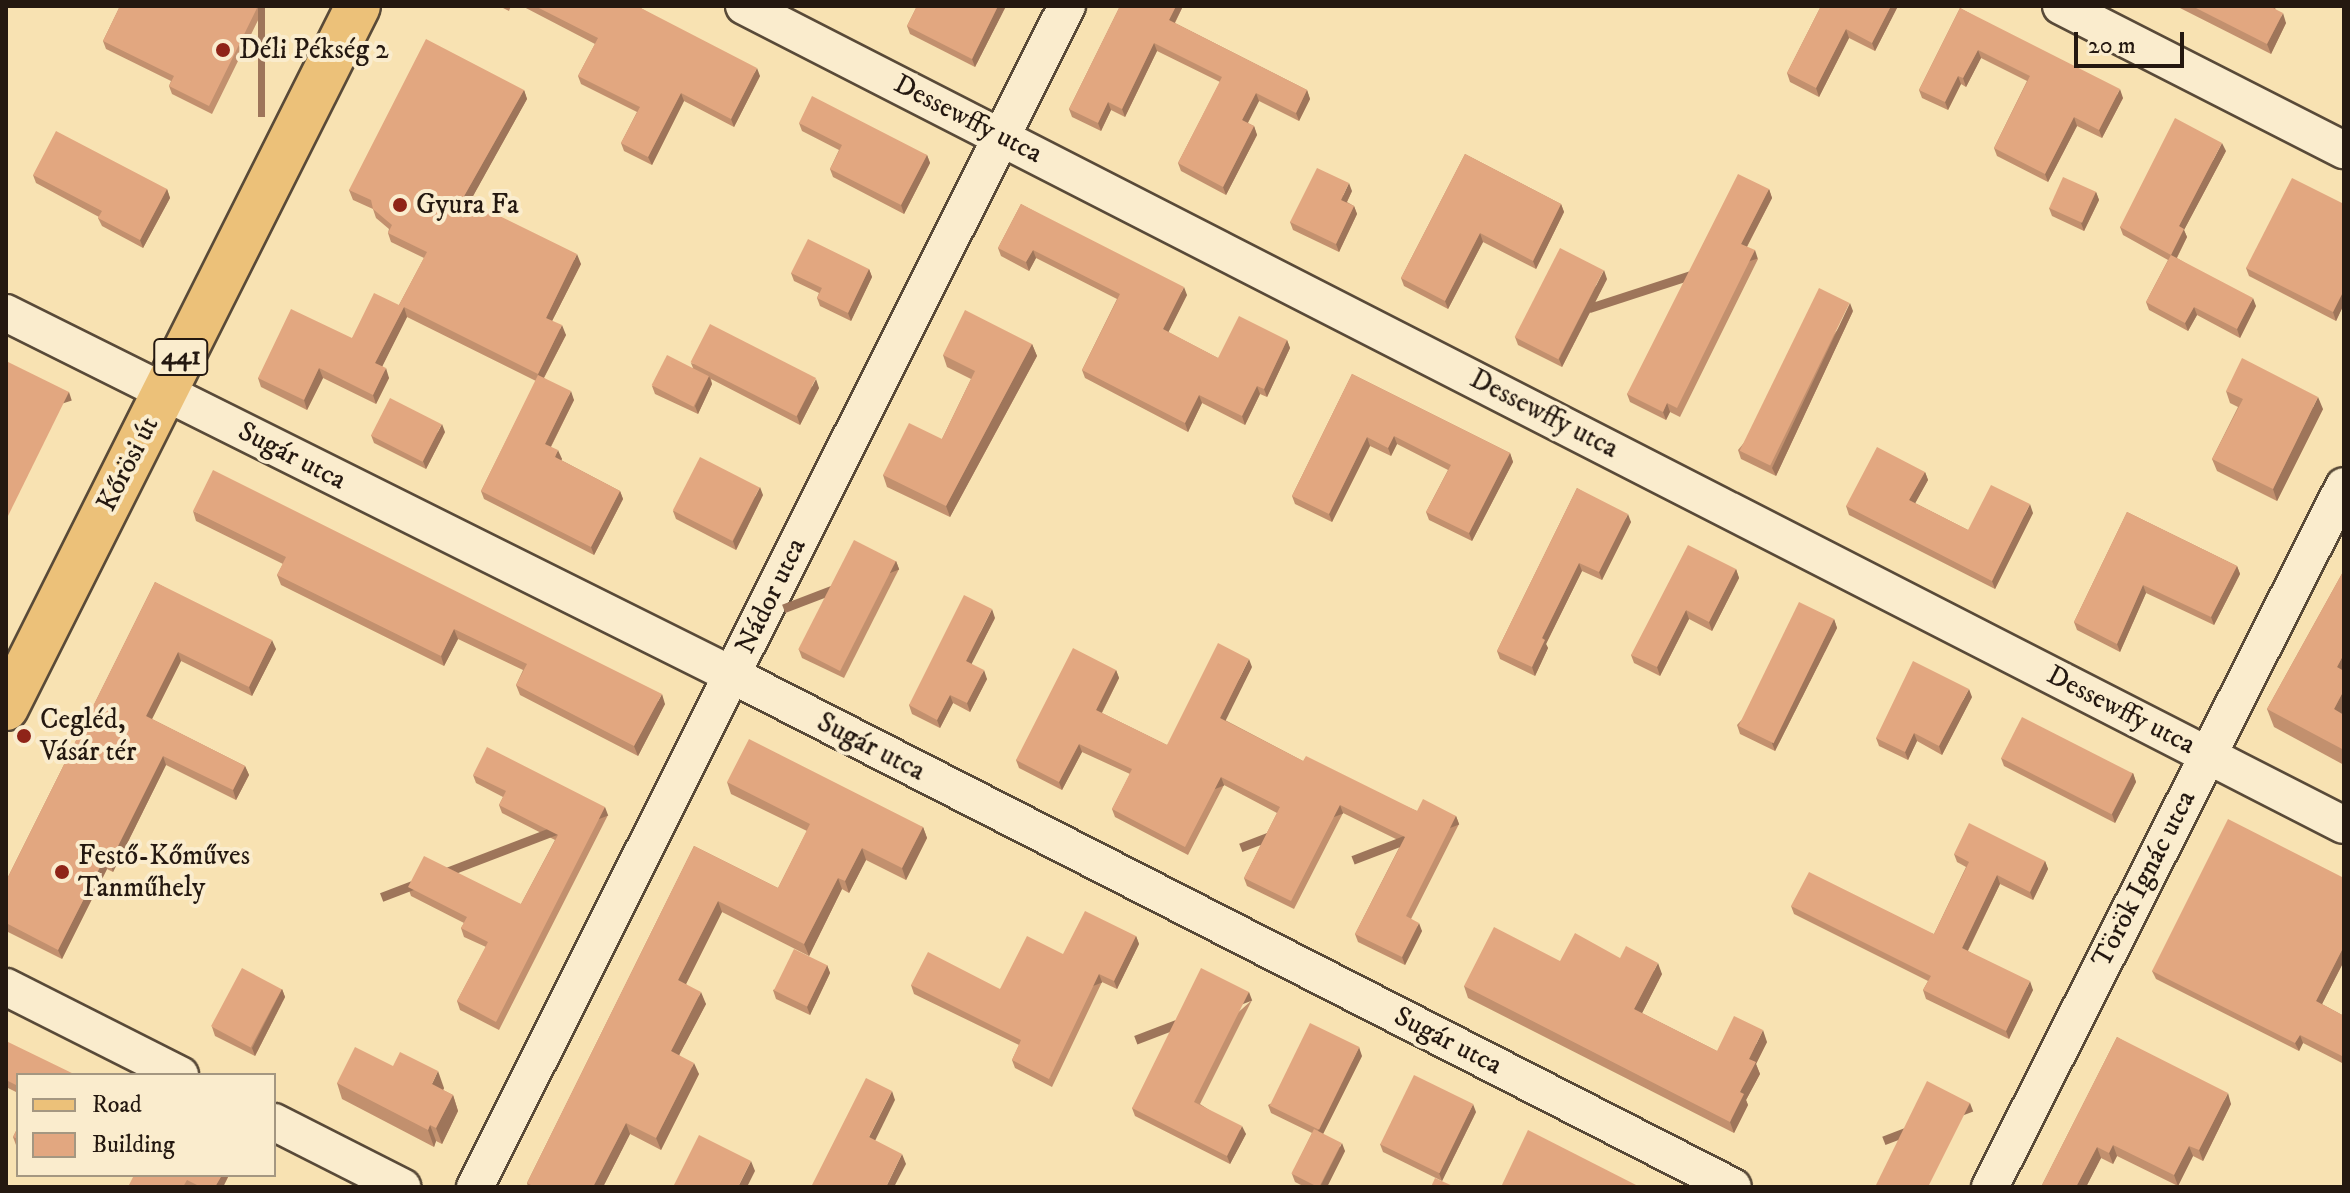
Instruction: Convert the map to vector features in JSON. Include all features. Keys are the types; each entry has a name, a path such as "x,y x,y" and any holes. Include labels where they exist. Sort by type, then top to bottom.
{"main road":[{"name":"Kőrösi út","path":"6,708 358,6"}],"street":[{"name":"Dessewffy utca","path":"744,6 1002,135 2344,825"},
{"name":"Nádor utca","path":"475,1187 1067,6"},
{"path":"2061,6 2344,150"},
{"name":"Sugár utca","path":"6,313 732,675 1733,1187"},
{"name":"Török Ignác utca","path":"1990,1187 2344,486"},
{"path":"6,987 176,1073"},
{"path":"276,1123 402,1187"}],"building":[{"path":"120,6 258,6 209,106 169,86 174,76 103,41"},
{"path":"535,6 637,6 757,68 731,119 681,93 648,157 621,143 640,107 578,76 598,38"},
{"path":"917,6 998,6 972,59 907,26"},
{"path":"1120,6 1176,6 1169,20 1307,90 1296,113 1256,93 1242,120 1254,126 1223,187 1178,163 1222,77 1154,43 1122,109 1108,102 1098,123 1069,109"},
{"path":"1821,6 1891,6 1872,43 1846,29 1816,88 1787,73"},
{"path":"2192,6 2269,6 2283,13 2267,44"},
{"path":"1960,8 2120,89 2099,130 2074,117 2045,174 1994,148 2030,76 1978,50 1963,78 1958,76 1945,102 1919,90"},
{"path":"426,39 524,90 463,198 577,254 546,318 562,325 538,374 404,307 375,363 386,368 373,395 319,368 304,400 258,378 291,309 352,338 374,293 399,305 427,252 388,233 392,225 373,209 371,200 349,190"},
{"path":"812,96 927,155 901,205 830,169 842,145 799,123"},
{"path":"2175,118 2222,143 2179,226 2184,229 2171,255 2120,227"},
{"path":"56,131 167,189 140,240 98,218 102,211 33,175"},
{"path":"1465,154 1561,204 1533,261 1480,233 1445,301 1401,278"},
{"path":"1317,168 1349,183 1341,200 1354,206 1336,244 1290,222"},
{"path":"1738,174 1769,189 1741,244 1755,250 1677,408 1667,403 1663,412 1627,394"},
{"path":"2063,177 2096,192 2082,223 2049,208"},
{"path":"2292,178 2344,204 2344,290 2333,312 2246,268"},
{"path":"1021,204 1184,287 1163,329 1218,358 1239,316 1287,340 1264,389 1257,386 1242,416 1199,395 1185,423 1082,370 1120,294 1033,250 1026,262 998,248"},
{"path":"808,239 869,269 848,313 817,298 822,288 791,273"},
{"path":"1560,248 1604,270 1558,359 1515,337"},
{"path":"2171,255 2253,298 2237,329 2194,307 2185,323 2146,302"},
{"path":"1819,288 1850,303 1770,466 1740,451"},
{"path":"965,310 1032,344 946,506 883,475 909,423 942,439 975,371 943,355"},
{"path":"710,324 816,378 797,416 690,362"},
{"path":"667,355 709,376 693,407 652,385"},
{"path":"2242,358 2318,397 2273,489 2212,459 2243,399 2226,391"},
{"path":"6,361 69,392 6,520"},
{"path":"1352,374 1510,453 1469,533 1426,512 1451,465 1394,436 1388,448 1367,437 1329,514 1292,496"},
{"path":"538,375 571,391 545,444 558,450 555,457 620,491 591,547 481,491"},
{"path":"390,398 442,424 423,462 371,435"},
{"path":"1877,447 1925,472 1909,500 1968,530 1991,485 2030,504 1992,581 1846,506"},
{"path":"700,457 760,487 732,541 673,510"},
{"path":"213,470 662,694 634,746 516,685 527,664 454,629 441,656 277,575 286,557 193,511"},
{"path":"1577,488 1628,514 1599,572 1579,563 1542,638 1545,640 1532,667 1497,651"},
{"path":"2127,512 2237,566 2211,617 2143,585 2117,644 2074,622"},
{"path":"854,540 896,561 840,671 798,650"},
{"path":"1688,545 1736,569 1709,622 1686,610 1657,667 1631,655"},
{"path":"2344,570 2344,654 2337,667 2344,671 2344,690 2334,709 2344,715 2344,750 2267,709"},
{"path":"155,582 272,640 249,687 178,652 146,716 245,766 233,790 163,756 110,862 104,859 58,950 6,923 6,881"},
{"path":"964,595 992,609 966,661 984,670 967,703 950,695 937,720 909,705"},
{"path":"1799,602 1834,619 1774,743 1739,726"},
{"path":"1218,643 1249,659 1220,718 1303,761 1306,756 1417,811 1423,799 1456,816 1406,916 1419,923 1402,957 1355,934 1405,837 1340,805 1291,901 1244,878 1280,807 1221,777 1185,847 1112,809 1132,769 1079,744 1059,782 1016,760 1073,648 1116,670 1096,710 1167,745"},
{"path":"1913,661 1969,689 1939,746 1914,733 1905,752 1876,738"},
{"path":"2022,717 2132,773 2112,814 2001,758"},
{"path":"749,739 923,827 902,868 862,848 845,881 838,878 804,944 718,901 678,980 701,992 671,1051 694,1063 656,1138 626,1123 593,1187 535,1187 527,1183 694,846 778,888 810,824 727,782"},
{"path":"487,747 605,807 496,1022 457,1001 488,942 461,928 467,917 408,887 424,856 521,904 558,835 499,805 506,791 473,775"},
{"path":"2228,819 2344,878 2344,946 2316,1001 2344,1016 2344,1057 2300,1035 2295,1043 2152,971"},
{"path":"1969,823 2045,861 2030,892 1997,875 1962,948 2030,981 2006,1031 1923,990 1931,976 1791,906 1809,872 1934,934 1969,862 1954,854"},
{"path":"1085,911 1136,936 1114,981 1099,974 1049,1079 1012,1060 1021,1040 911,985 928,952 1000,989 1027,936 1063,954"},
{"path":"1494,927 1560,961 1575,933 1620,958 1626,946 1658,963 1634,1009 1717,1051 1734,1016 1763,1030 1749,1059 1756,1062 1740,1092 1744,1094 1730,1122 1464,986"},
{"path":"794,949 827,965 807,1007 774,990"},
{"path":"242,968 282,989 251,1047 211,1026"},
{"path":"1201,968 1249,992 1194,1102 1242,1126 1227,1156 1132,1108"},
{"path":"1310,1023 1359,1047 1319,1130 1270,1106"},
{"path":"2117,1037 2228,1093 2199,1150 2189,1146 2174,1175 2113,1145 2109,1153 2097,1147 2076,1187 2041,1187"},
{"path":"6,1041 72,1073 16,1073 16,1085 6,1080"},
{"path":"355,1047 393,1066 400,1052 438,1071 432,1084 453,1095 436,1128 430,1125 428,1130 337,1083"},
{"path":"1414,1075 1473,1104 1440,1173 1380,1144"},
{"path":"866,1078 892,1091 869,1137 902,1154 886,1187 811,1187"},
{"path":"1927,1081 1970,1103 1928,1187 1875,1187"},
{"path":"1314,1129 1342,1143 1319,1187 1291,1174"},
{"path":"1528,1130 1640,1187 1501,1187"},
{"path":"699,1135 751,1161 738,1187 673,1187"},
{"path":"133,1177 221,1177 215,1187 201,1187 187,1180 183,1187 128,1187"},
{"path":"1435,1178 1455,1187 1431,1187"}],"place":[{"name":"Déli Pékség 2","path":"223,50"},
{"name":"Gyura Fa","path":"400,205"},
{"name":"Cegléd, Vásár tér","path":"24,736"},
{"name":"Festő-Kőműves Tanműhely","path":"62,872"}]}
